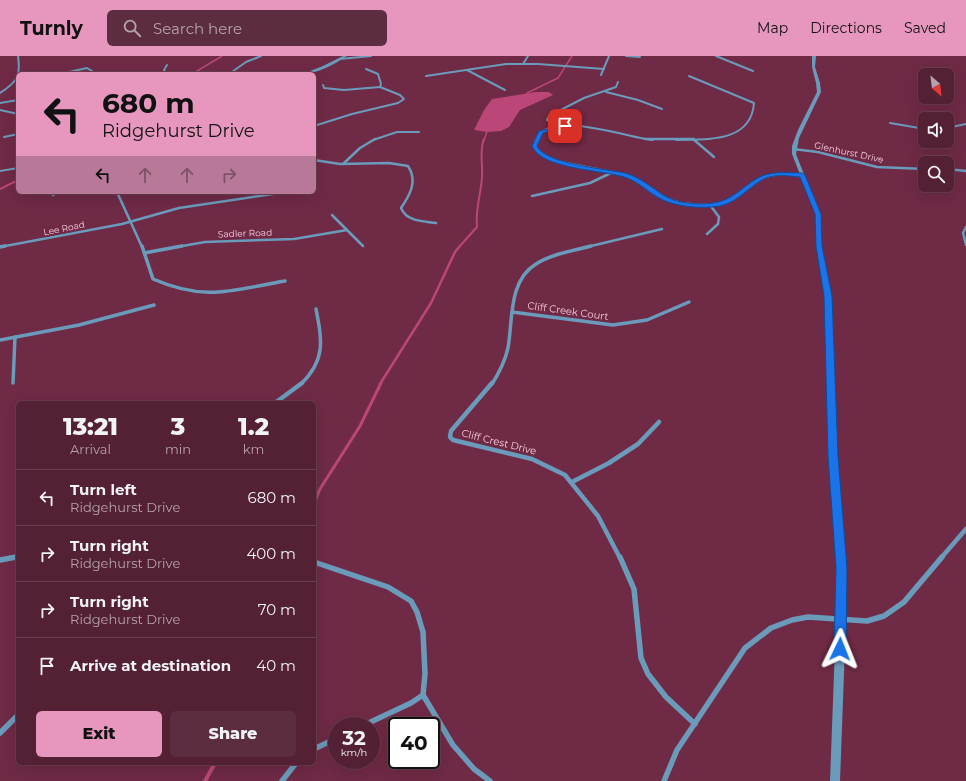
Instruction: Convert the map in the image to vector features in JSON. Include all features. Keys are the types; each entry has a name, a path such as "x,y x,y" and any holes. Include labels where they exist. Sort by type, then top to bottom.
{"street":[{"path":"18,56 20,69 18,72"},
{"path":"232,72 246,62 261,56"},
{"path":"308,72 346,56"},
{"path":"340,58 371,56"},
{"path":"524,64 528,56"},
{"path":"601,75 609,56"},
{"path":"626,56 640,57"},
{"path":"716,56 753,71"},
{"path":"814,56 812,69 819,85 819,92 797,134 793,149 795,158 818,214 819,246 828,296 833,456 841,568 841,620 835,781"},
{"path":"426,76 524,64 604,69"},
{"path":"165,72 164,70 167,65"},
{"path":"69,72 86,68 91,70 91,72"},
{"path":"366,69 378,74 381,84 380,87"},
{"path":"466,70 505,90"},
{"path":"689,76 754,103 746,125 738,133 693,139 653,141 584,126 557,127 545,130 539,135 535,146 540,155 559,162 613,172 638,181 664,198 672,201 710,205 728,201 764,177 779,174 802,175"},
{"path":"0,93 9,87 16,77"},
{"path":"557,127 547,120 549,116 584,98 606,92 616,87 618,82"},
{"path":"316,125 404,99 400,95 380,87 338,90 324,88 323,85"},
{"path":"606,92 638,100 662,109"},
{"path":"0,102 16,100"},
{"path":"0,110 16,114"},
{"path":"890,123 918,128"},
{"path":"954,127 966,124"},
{"path":"343,164 361,147 388,133 404,131 419,132"},
{"path":"4,137 16,134"},
{"path":"693,139 714,157"},
{"name":"Glenhurst Drive","path":"793,149 818,152 877,167 918,169"},
{"path":"316,160 343,164 390,163 408,166 412,173 411,195 401,208 402,212 408,218 436,223"},
{"path":"0,171 16,168"},
{"path":"954,170 966,171"},
{"path":"532,196 590,183 613,172"},
{"path":"118,194 144,253 153,279 163,284 206,293 221,293 285,281"},
{"name":"Lee Road","path":"0,247 122,224 190,207 273,194"},
{"path":"707,234 718,224 719,217 710,205"},
{"path":"332,215 363,246"},
{"path":"966,227 963,233 966,245"},
{"name":"Cliff Crest Drive","path":"662,229 573,251 532,266 523,276 518,285 512,312 511,334 501,365 482,397 451,431 450,437 453,440 532,459 565,475 572,482 598,516 634,589 641,658 648,674 666,697 695,724"},
{"name":"Sadler Road","path":"144,253 205,242 294,239 347,230"},
{"name":"Cliff Creek Court","path":"512,312 571,319 605,326 618,326 656,317 689,302"},
{"path":"0,340 79,325 154,305"},
{"path":"277,401 299,386 312,374 320,360 322,345 316,309"},
{"path":"13,383 15,336"},
{"path":"572,482 638,444 659,422"},
{"path":"664,781 677,750 745,648 771,628 792,620 808,617 867,621 876,619 895,610 904,602 966,529"},
{"path":"0,560 16,557"},
{"path":"316,563 388,587 411,601 417,612 423,632 423,695 452,746 474,770 490,781"},
{"path":"380,718 410,704 423,695"},
{"path":"0,733 16,717"},
{"path":"316,748 328,742"},
{"path":"282,781 294,765"}],"shaded area":[{"path":"536,92 549,92 553,95 520,110 509,127 501,131 487,132 474,130 484,110 492,99"}],"waterway":[{"path":"195,72 222,56"},
{"path":"527,93 558,78 572,56"},
{"path":"484,140 487,132"},
{"path":"459,247 477,227 477,214 482,177 481,153 484,139"},
{"path":"0,189 16,181"},
{"path":"380,384 431,303 455,252 460,246"},
{"path":"316,499 320,489 360,426 381,383"},
{"path":"205,781 214,765"}],"route":[{"path":"565,126 541,132 535,146 535,150 540,155 551,160 626,175 664,198 681,203 700,205 720,204 736,197 764,177 779,174 802,175 818,214 818,240 829,306 833,456 841,568 840,649"}]}
